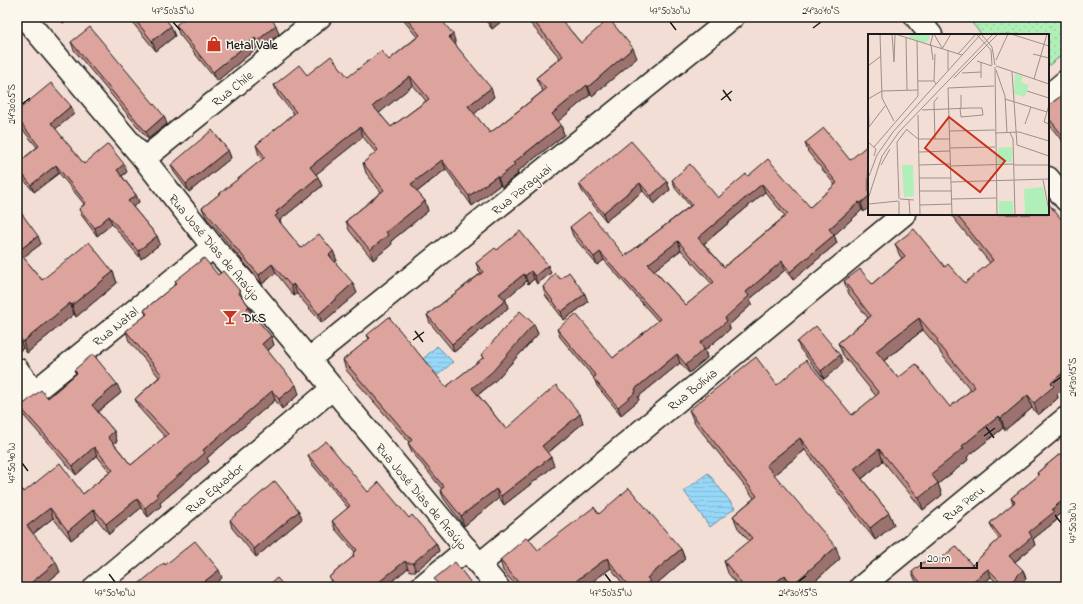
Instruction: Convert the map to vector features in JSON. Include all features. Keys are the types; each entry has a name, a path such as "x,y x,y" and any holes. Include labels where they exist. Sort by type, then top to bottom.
{"street":[{"name":"Rua José Dias de Araújo","path":"24,17 144,159 213,247 241,278 498,587"},
{"name":"Rua Chile","path":"144,159 320,17"},
{"name":"Rua Paraguai","path":"308,360 733,17"},
{"path":"916,17 930,34"},
{"path":"1049,95 1066,81"},
{"path":"1049,179 1066,200"},
{"name":"Rua Bolívia","path":"420,587 474,557 903,215"},
{"name":"Rua Natal","path":"17,406 213,247"},
{"path":"17,369 34,392"},
{"name":"Rua Equador","path":"95,587 332,389"},
{"name":"Rua Peru","path":"861,587 1066,418"}],"green space":[{"path":"967,17 1066,17 1066,52 1049,65 1049,34 981,34"}],"water":[{"path":"437,346 453,362 438,375 423,359"},
{"path":"708,473 735,508 710,527 684,491"}],"building":[{"path":"133,17 164,17 171,26 152,41"},
{"name":"Metal Vale","path":"186,17 269,17 276,25 257,41 255,38 213,72 176,25"},
{"path":"405,17 439,17 453,34 449,37 491,88 468,106 490,133 546,89 536,78 563,56 530,17 559,17 581,43 609,19 633,48 588,87 587,85 552,114 561,125 513,163 515,165 498,178 497,176 469,196 442,160 411,184 425,201 386,232 388,235 370,250 346,221 384,190 363,163 378,150 360,127 310,167 318,177 276,212 278,214 275,216 301,248 319,234 333,251 329,255 353,283 319,314 293,284 291,286 272,264 259,275 202,208 265,157 256,145 296,112 274,85 299,65 307,75 331,56 348,77 381,51 389,60 420,35","holes":["410,76 429,99 391,127 373,106"]},
{"path":"90,27 164,116 146,132 71,42"},
{"path":"51,83 71,106 51,123 84,164 108,144 124,164 117,170 136,195 128,201 157,236 138,251 109,216 95,228 79,209 86,203 56,165 31,185 17,167 17,164 39,146 17,118 17,111"},
{"path":"1066,92 1066,140 1049,118 1049,105"},
{"path":"824,128 850,160 868,145 868,197 861,203 859,202 829,229 834,235 790,272 782,261 746,292 749,296 725,318 727,321 700,343 704,349 686,365 677,354 635,389 636,392 618,407 593,378 596,376 557,329 576,314 613,358 660,319 600,252 594,257 570,227 589,212 625,256 692,205 672,180 690,164 718,198 746,174 748,176 768,159 810,207 837,183 805,143","holes":["762,184 788,214 724,267 698,238","678,241 714,282 686,305 648,264"]},
{"path":"212,130 228,150 186,184 171,165"},
{"path":"631,141 667,182 651,196 640,183 603,213 579,184"},
{"path":"1049,204 1066,225 1066,370 1051,383 1054,386 1034,403 1028,395 1001,418 999,416 962,446 964,448 931,474 938,483 919,498 879,449 854,469 889,513 870,528 800,438 766,465 836,547 792,585 785,575 770,587 744,587 724,561 752,538 733,516 757,496 689,410 756,357 777,385 806,360 852,415 879,393 838,343 871,316 844,281 860,269 872,284 905,256 895,244 914,229 945,267 948,264 965,283 993,260 957,215 1049,215","holes":["919,318 938,340 937,342 975,387 950,407 916,364 898,378 876,351"]},
{"path":"19,210 38,236 17,252 17,212"},
{"path":"520,231 548,265 535,276 531,271 525,276 524,274 499,294 506,300 452,344 427,315 483,272 476,263 495,248 497,250"},
{"path":"89,242 113,272 72,305 70,303 23,342 19,337 17,338 17,256 20,253 42,280"},
{"path":"204,258 218,275 223,271 240,291 238,292 249,306 247,308 271,336 262,344 296,385 279,399 272,391 203,450 205,453 156,494 158,497 145,508 137,499 106,524 94,509 68,531 50,508 27,526 56,562 26,587 17,587 17,483 24,492 60,463 83,494 113,470 94,447 73,466 20,407 41,390 48,398 77,373 74,370 93,354 117,384 92,405 114,431 108,437 131,465 168,434 135,399 162,375 126,331 147,314 144,310 177,283 175,281"},
{"path":"569,272 585,294 561,312 543,287 555,273 560,279"},
{"path":"520,311 534,324 492,372 472,388 506,429 556,385 580,414 542,446 551,457 501,496 496,489 461,516 440,490 444,487 408,443 412,440 343,360 370,338 367,335 389,317 446,387 484,357 481,355"},
{"path":"816,326 840,355 821,371 797,342"},
{"path":"326,441 368,492 379,482 409,518 412,515 436,543 413,563 407,563 405,561 373,587 337,587 329,577 354,556 353,554 357,550 332,521 350,506 308,455"},
{"path":"1066,449 1066,498 1052,509 1054,512 1029,532 1032,537 1009,556 1023,570 1006,587 988,569 966,587 924,587 912,572 930,557 935,563 956,546 972,565 1001,537 990,523 1015,502 1011,498 1039,475 1037,473"},
{"path":"275,481 299,511 254,549 230,520"},
{"path":"629,488 681,549 647,578 650,581 642,587 629,587 607,558 569,586 570,587 522,587 500,560 527,537 538,550 594,507 599,514"},
{"path":"195,541 219,570 200,585 198,583 194,587 135,587 164,563 165,565"},
{"path":"455,562 474,587 435,587 438,584 434,579"},
{"path":"277,578 285,587 266,587"}],"place":[{"name":"Metal Vale","path":"214,44"},
{"name":"DKS","path":"230,317"}]}
